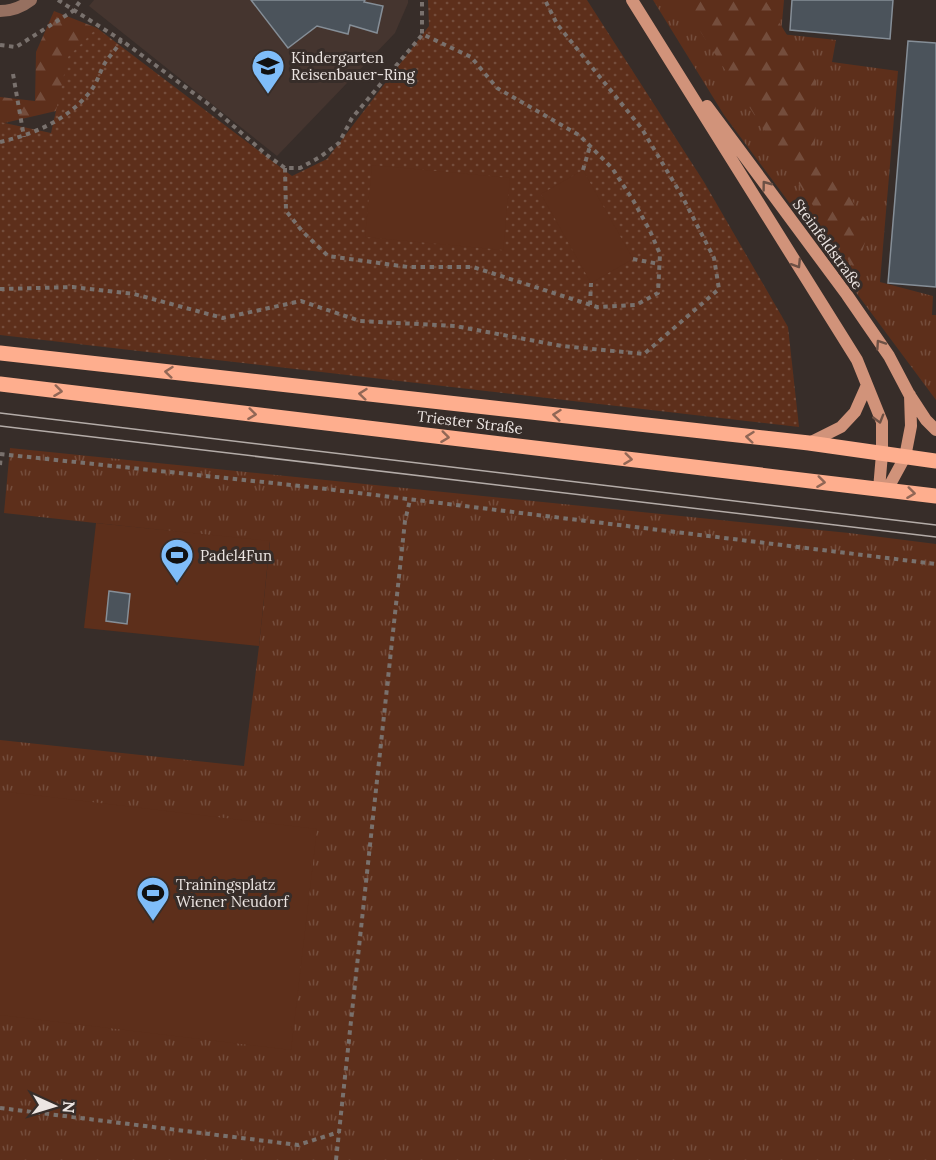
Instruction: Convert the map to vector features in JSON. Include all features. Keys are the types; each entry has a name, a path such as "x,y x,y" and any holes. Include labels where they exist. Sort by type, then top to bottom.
{"main road":[{"name":"Steinfeldstraße","path":"632,0 857,360 882,422 883,490"},
{"name":"Steinfeldstraße","path":"655,36 848,295 889,356 909,394 911,426 905,458 883,490"},
{"name":"Triester Straße","path":"0,353 809,443 936,461"},
{"name":"Triester Straße","path":"0,384 936,496"},
{"path":"809,443 841,427 855,412 867,385"},
{"path":"909,394 926,420 936,430"}],"street":[{"path":"0,11 21,7 31,0"}],"path":[{"path":"58,0 121,40 207,103 285,168 300,168 339,143 351,118 422,34 422,0"},
{"path":"0,45 16,47 73,11 81,0"},
{"path":"0,289 72,287 134,294 223,318 301,301 360,321 455,326 562,345 644,354 719,289 714,258 682,196 642,129 557,24 545,0"},
{"path":"285,168 286,211 302,231 328,256 408,267 473,267 597,307 636,304 658,293 660,254 633,200 612,168 579,135 497,88 471,57 422,34"},
{"path":"0,142 24,136 71,112 93,88 104,64 121,40"},
{"path":"13,74 24,136"},
{"path":"583,170 590,146"},
{"path":"633,259 659,264"},
{"path":"590,305 591,283"},
{"path":"0,465 0,454 168,471 936,564"},
{"path":"336,1160 405,521 410,500"},
{"path":"0,1108 298,1145 339,1132"}],"shaded area":[{"name":"Kindergarten Reisenbauer-Ring","path":"94,0 408,0 408,3 395,33 277,156 89,6"}],"green space":[{"path":"428,0 587,0 704,182 788,327 799,427 0,335 0,122 51,133 68,57 97,28 292,176 327,159 429,26"},
{"path":"653,0 784,0 781,34 836,40 832,62 898,71 880,282 933,296 932,315 936,315 936,400 724,115"},
{"path":"680,0 765,0 816,81 815,148 870,226 856,272"},
{"path":"54,11 97,28 56,111 0,124 0,97 35,101 36,52"},
{"path":"372,165 510,178 503,250 365,237"},
{"path":"583,170 633,259 591,283 541,194"},
{"path":"10,448 849,533 936,544 936,1160 0,1160 0,740 244,766 270,542 4,513"},
{"name":"Padel4Fun","path":"96,523 270,541 259,646 84,628"},
{"name":"Trainingsplatz Wiener Neudorf","path":"0,791 317,829 291,1050 0,1015"}],"building":[{"path":"251,0 365,0 364,2 383,6 377,33 350,25 348,34 317,26 288,48"},
{"path":"792,0 893,0 890,39 790,30"},
{"path":"908,41 936,43 936,287 888,283"},
{"path":"109,591 130,594 127,624 106,621"}],"tram line":[{"path":"0,413 936,525"},
{"path":"0,426 936,537"}],"place":[{"name":"Kindergarten Reisenbauer-Ring","path":"268,95"},
{"name":"Padel4Fun","path":"177,584"},
{"name":"Trainingsplatz Wiener Neudorf","path":"153,922"}]}
